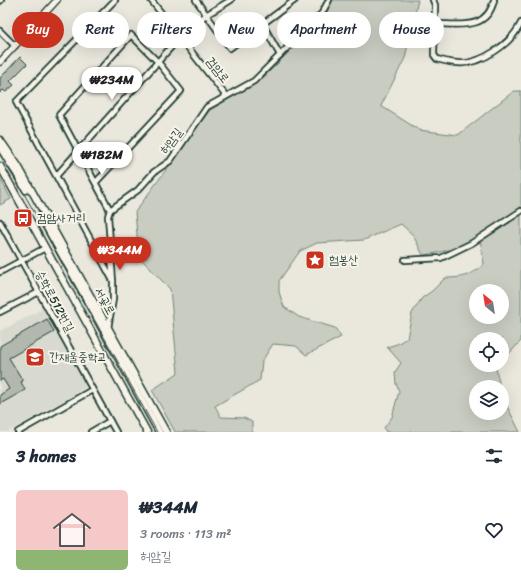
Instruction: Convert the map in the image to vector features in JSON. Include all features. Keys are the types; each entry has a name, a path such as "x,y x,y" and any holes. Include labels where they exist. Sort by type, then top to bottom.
{"main road":[{"name":"서곶로","path":"0,140 18,166 166,432"},
{"name":"서곶로","path":"0,146 34,203 159,432"},
{"path":"0,166 147,432"}],"street":[{"path":"46,12 57,0"},
{"path":"113,281 16,102 115,0"},
{"name":"검암로","path":"151,0 160,12"},
{"path":"196,0 204,12"},
{"path":"214,26 206,15 231,0"},
{"path":"269,20 295,0"},
{"name":"허암길","path":"110,210 138,190 154,172 170,161 207,107 254,81 322,14 329,0"},
{"path":"433,0 435,5 435,12"},
{"path":"444,24 473,25 488,15 494,0"},
{"path":"434,48 434,55 437,59 460,63 488,57 517,33 521,23"},
{"path":"0,31 12,43"},
{"path":"96,182 181,91 158,62 131,35 60,115 110,210 108,216 113,299 108,328"},
{"path":"269,36 280,55"},
{"path":"0,62 13,48"},
{"path":"56,175 170,48"},
{"name":"검암로","path":"189,48 226,96"},
{"path":"405,260 441,258 472,243 521,211"},
{"name":"승학로512번길","path":"0,222 116,432"},
{"path":"0,272 45,248"},
{"path":"0,312 39,292"},
{"path":"18,432 92,390"},
{"path":"91,432 110,421"}],"shaded area":[{"path":"332,0 418,0 415,12 379,12 379,48 407,48 405,58 381,106 419,130 458,135 514,91 521,91 521,341 509,354 509,332 469,332 469,372 497,372 499,380 469,380 469,420 509,420 509,410 520,432 386,432 384,428 392,417 399,391 396,384 395,372 401,363 387,347 397,344 407,338 412,313 422,298 432,291 445,278 466,276 484,264 480,239 445,251 423,255 413,235 401,224 364,240 317,243 300,251 279,281 279,292 284,307 299,317 335,328 341,337 306,355 296,346 273,344 262,361 260,380 215,406 221,417 244,418 252,422 252,432 175,432 152,390 178,373 170,289 139,257 135,212 210,110 261,80 293,48 371,48 371,12 327,12"},
{"path":"0,178 11,199 0,205"},
{"name":"간재울중학교","path":"44,308 85,383 85,388 8,432 0,432 0,331"}],"building":[{"path":"20,57 27,64 10,81 14,85 6,92 3,90 0,93 0,78"},
{"name":"간재울중학교","path":"47,319 54,332 9,358 23,381 21,382 25,390 0,404 0,395 9,389 3,379 0,381 0,346"}],"tram line":[{"path":"0,155 13,174 157,432"}],"place":[{"name":"검암사거리","path":"23,218"},
{"name":"험봉산","path":"315,260"},
{"name":"간재울중학교","path":"35,357"}]}
